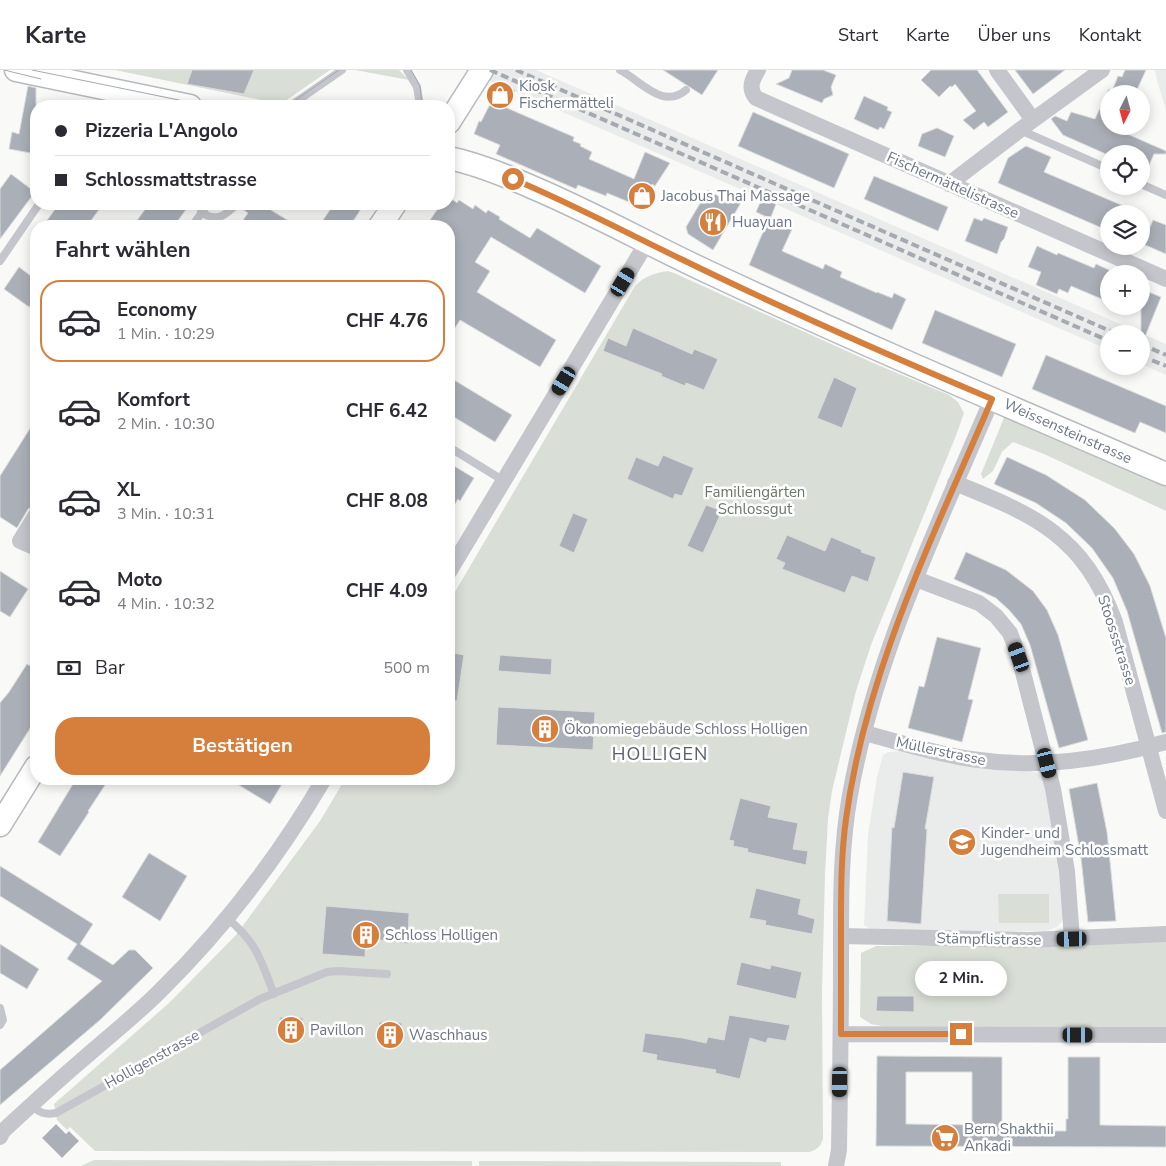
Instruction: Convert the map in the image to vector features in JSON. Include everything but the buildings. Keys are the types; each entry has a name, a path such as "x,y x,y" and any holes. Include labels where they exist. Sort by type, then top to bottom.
{"main road":[{"path":"16,70 115,99"},
{"path":"455,113 482,70"},
{"name":"Weissensteinstrasse","path":"455,160 476,165 532,186 696,266 881,352 1166,474"},
{"path":"0,824 30,776"}],"street":[{"path":"997,70 1026,125"},
{"path":"949,184 1102,70"},
{"name":"Fischermättelistrasse","path":"755,76 752,92 756,98 1166,279"},
{"path":"455,562 647,242"},
{"path":"836,1166 839,1150 842,878 846,820 850,794 885,656 955,483 992,399"},
{"name":"Stoossstrasse","path":"955,483 1038,521 1067,543 1090,570 1107,602 1114,622 1166,811"},
{"path":"30,525 20,541 30,545"},
{"path":"916,579 979,603 996,616 1010,634 1019,657 1047,763 1067,871 1072,939"},
{"name":"Müllerstrasse","path":"864,733 972,760 1016,763 1068,763 1098,759 1166,742"},
{"path":"0,1137 3,1131 146,1005 196,954 227,918 274,857 320,785"},
{"name":"Stämpflistrasse","path":"841,936 984,940 1072,939 1166,934"},
{"path":"841,1034 1166,1035"}],"lane":[{"path":"299,100 342,70"},
{"path":"407,70 417,86 419,100"},
{"path":"620,70 665,98 679,97 686,90"},
{"path":"1026,125 1100,164"},
{"path":"1150,188 1166,195"},
{"path":"1,257 34,210"},
{"path":"196,220 202,212 210,217 219,218 225,216 231,210"},
{"path":"455,451 504,481"},
{"path":"227,918 242,931 254,946 274,994"},
{"name":"Holligenstrasse","path":"32,1105 40,1114 56,1113 238,1010 333,971 387,974"},
{"path":"0,1008 3,1020 0,1025"}],"shaded area":[{"path":"465,70 536,70 1122,325 1100,325 1100,346 777,205 777,202 762,196 761,198"},
{"path":"1155,70 1166,70 1166,110 1157,81"},
{"path":"1150,337 1166,344 1166,375 1150,368"},
{"name":"Kinder- und Jugendheim Schlossmatt","path":"900,751 1030,771 1037,773 1043,779 1061,880 1063,920 1057,927 1046,931 882,931 870,929 864,925 868,835 877,777 883,755 888,752"}],"green space":[{"path":"115,70 330,70 287,100 261,100"},
{"path":"355,70 399,70 409,80"},
{"name":"Familiengärten Schlossgut","path":"668,271 674,273 949,395 958,402 964,413 871,645 856,691 832,791 828,819 825,875 822,993 823,1139 821,1144 809,1152 95,1151 70,1127 67,1130 57,1120 54,1104 169,1003 236,935 320,821 341,785 455,785 455,592 635,286 642,280"},
{"path":"1008,408 1166,476 1166,511 1044,454 1013,442 1002,452 993,471 983,479 981,474"},
{"path":"998,894 1049,894 1049,923 999,923"},
{"path":"1166,941 1166,1027 882,1026 871,1024 860,1017 861,953 876,946 1027,946"},
{"path":"94,1160 472,1161 472,1166 81,1166"},
{"path":"479,1161 781,1162 781,1166 479,1166"}],"tram line":[{"path":"4,70 41,79"},
{"path":"32,70 179,100"},
{"path":"296,100 339,70"},
{"path":"411,70 420,86 421,100"}],"railway":[{"path":"490,70 1100,337"},
{"path":"516,70 1100,327"},
{"path":"1150,348 1166,355"},
{"path":"1150,360 1166,366"}],"place":[{"name":"Kiosk Fischermätteli","path":"500,95"},
{"name":"Jacobus Thai Massage","path":"642,196"},
{"name":"Huayuan","path":"713,222"},
{"name":"Ökonomiegebäude Schloss Holligen","path":"545,729"},
{"name":"Kinder- und Jugendheim Schlossmatt","path":"962,842"},
{"name":"Schloss Holligen","path":"366,935"},
{"name":"Pavillon","path":"291,1030"},
{"name":"Waschhaus","path":"390,1035"},
{"name":"Bern Shakthii Ankadi","path":"945,1138"}],"district":[{"name":"HOLLIGEN","path":"660,754"}],"route":[{"path":"513,179 550,194 680,259 881,352 992,399 936,527 885,656 855,770 846,820 843,851 841,1034 961,1034"}]}
